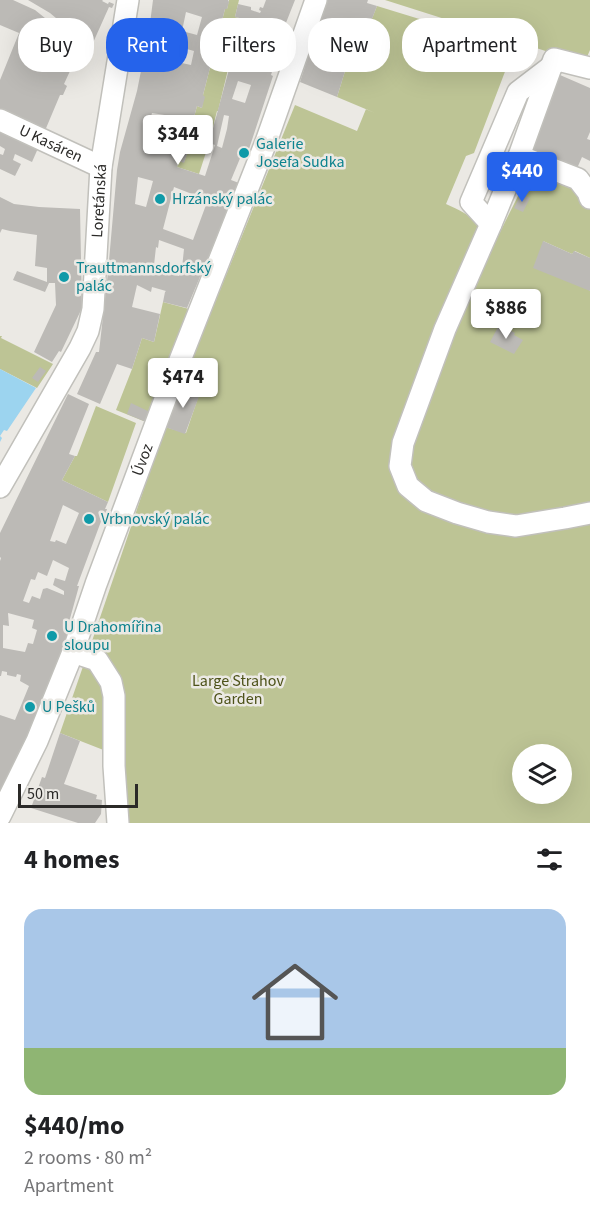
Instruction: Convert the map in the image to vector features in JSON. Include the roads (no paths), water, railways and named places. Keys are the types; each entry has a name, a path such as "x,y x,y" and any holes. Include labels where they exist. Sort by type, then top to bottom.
{"street":[{"name":"Loretánská","path":"0,487 59,387 88,331 93,309 100,167 128,0"},
{"name":"Úvoz","path":"0,816 37,741 72,652 173,378 266,142 316,0"},
{"path":"590,68 554,59 519,156 441,339 403,443 400,466 408,486 426,501 488,522 516,526 590,513"},
{"path":"491,224 471,202 518,92 552,66"},
{"name":"U Kasáren","path":"0,120 100,167"},
{"path":"519,156 578,179 590,198"},
{"path":"72,652 97,660 111,682 114,696 114,766 118,823"}],"water":[{"path":"0,369 36,388 7,431 4,430 0,436"}],"place":[{"name":"Galerie Josefa Sudka","path":"244,153"},
{"name":"Hrzánský palác","path":"160,199"},
{"name":"Trauttmannsdorfský palác","path":"64,277"},
{"name":"Vrbnovský palác","path":"89,519"},
{"name":"U Drahomířina sloupu","path":"52,636"},
{"name":"U Pešků","path":"30,707"}],"park label":[{"name":"Large Strahov Garden","path":"238,690"}]}
